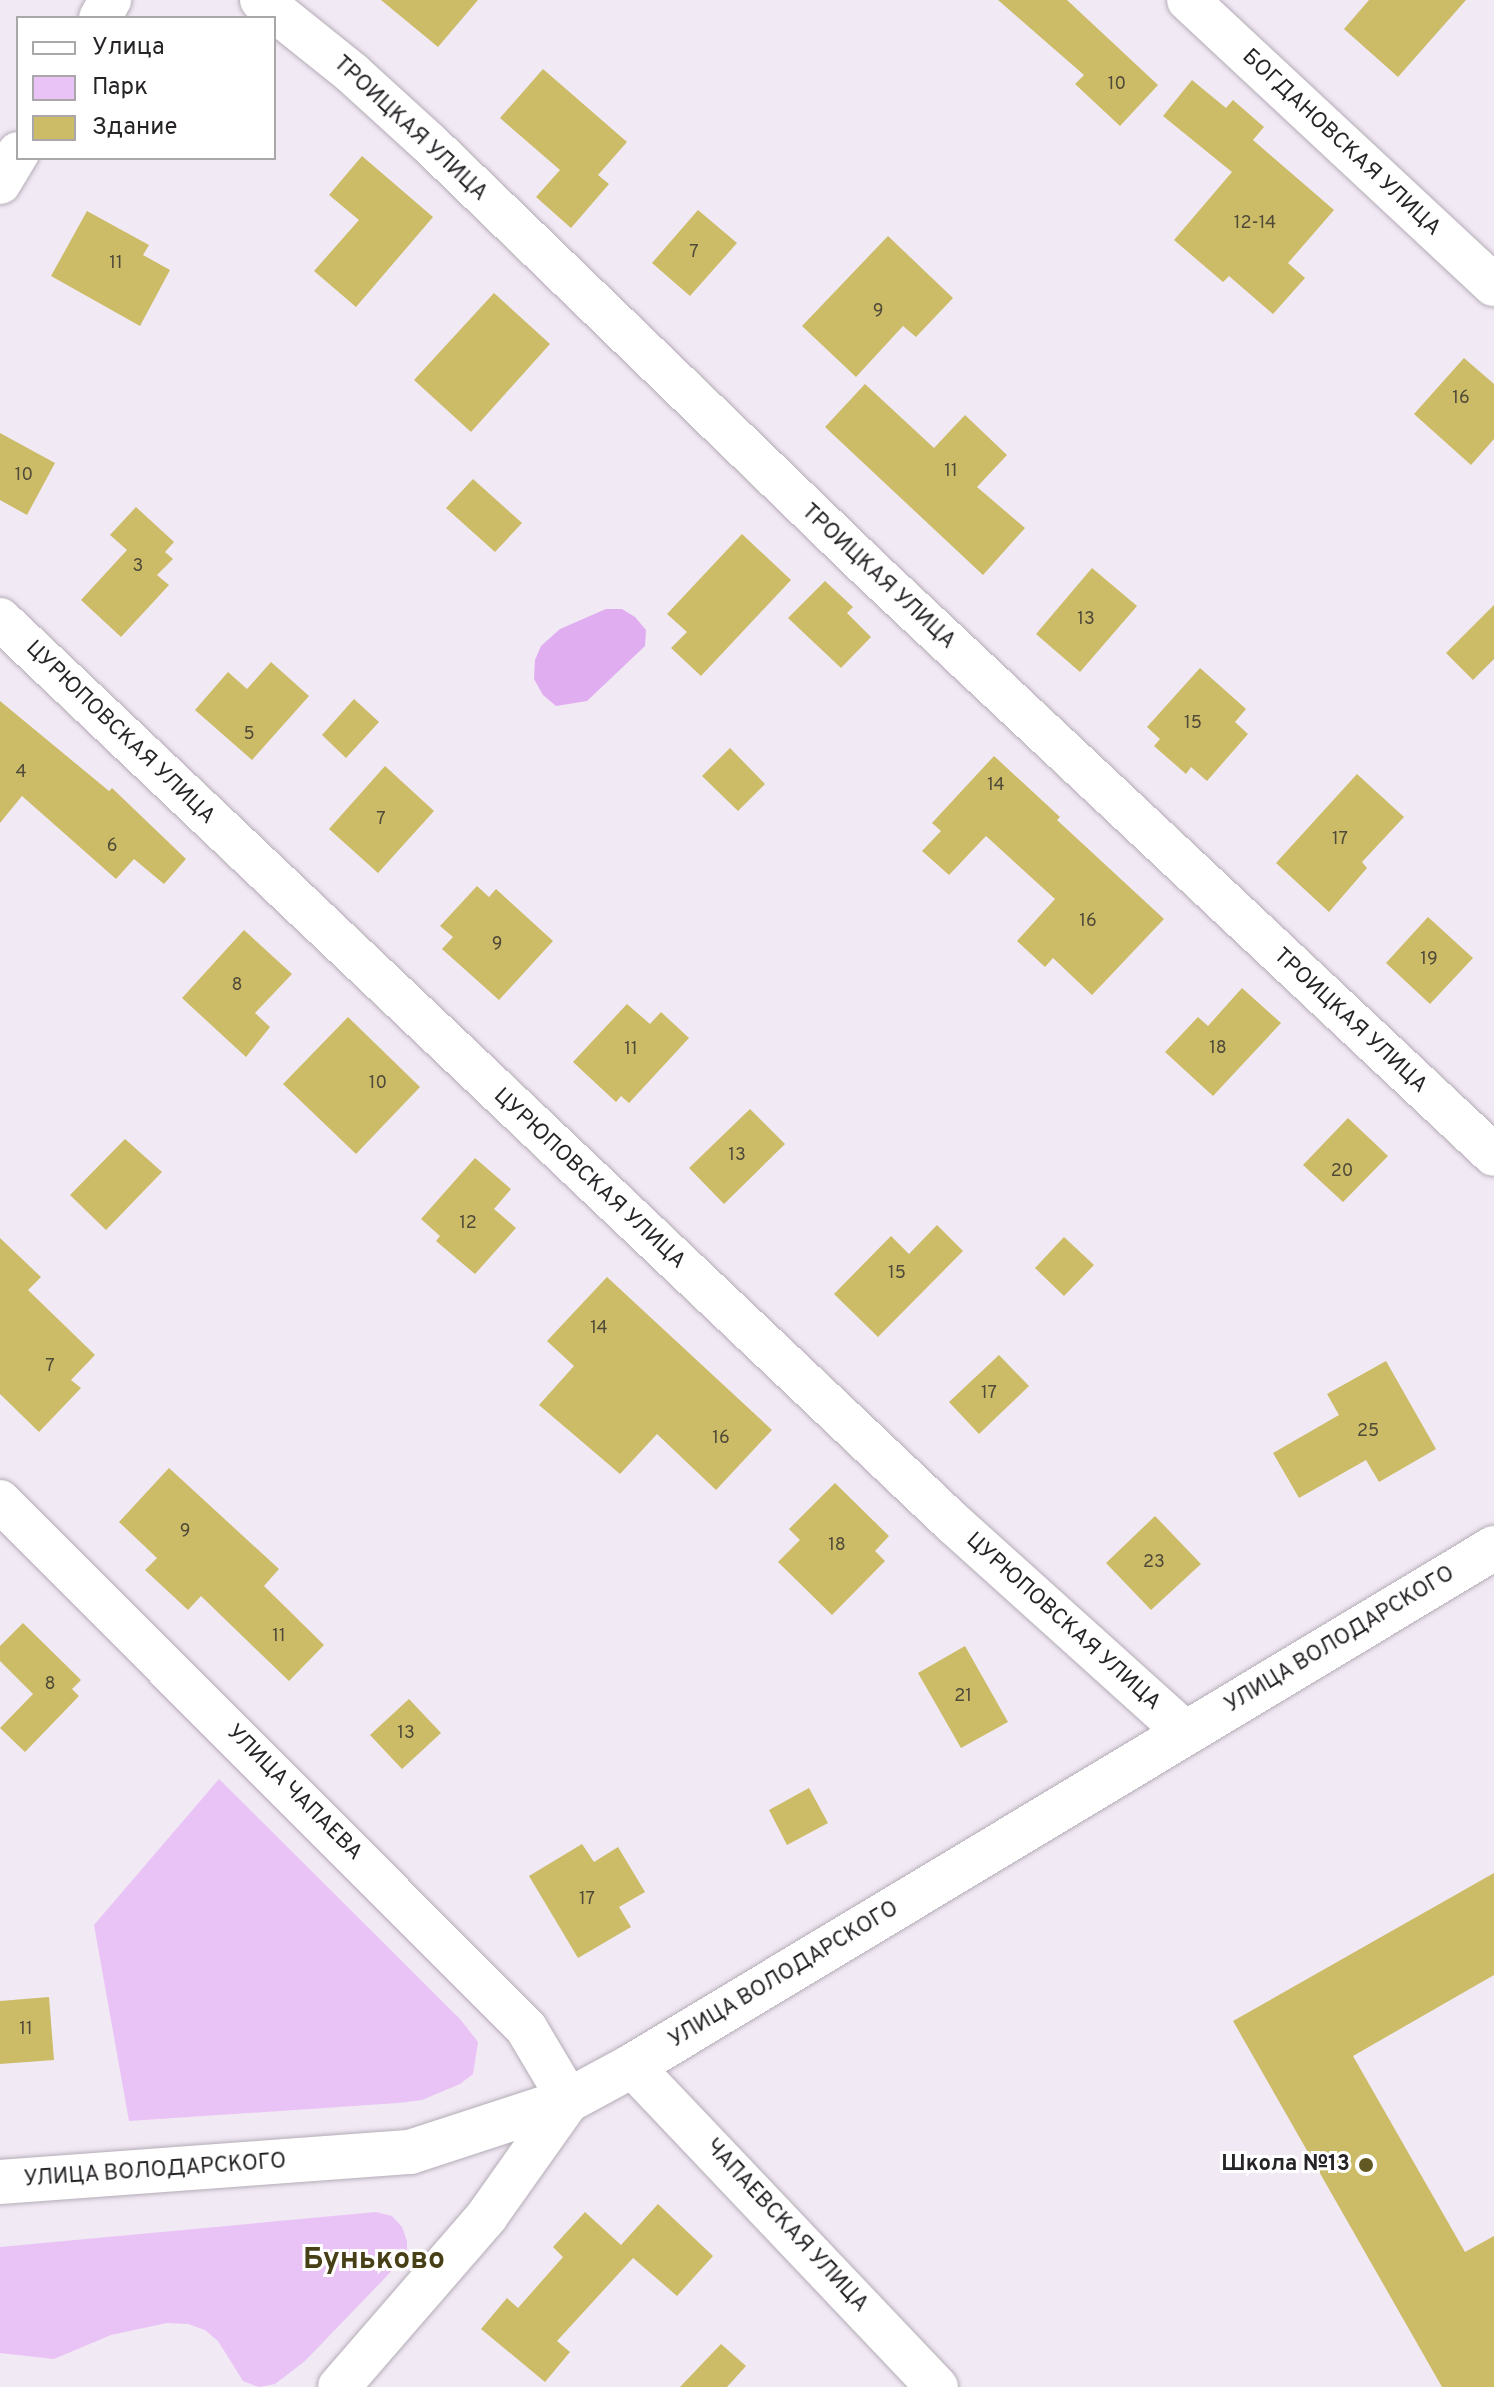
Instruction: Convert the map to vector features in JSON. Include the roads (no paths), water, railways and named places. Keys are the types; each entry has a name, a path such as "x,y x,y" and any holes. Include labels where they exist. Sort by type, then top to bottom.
{"main road":[{"name":"УЛИЦА ВОЛОДАРСКОГО","path":"0,2182 410,2152 569,2100 632,2066 1494,1548"}],"street":[{"name":"ТРОИЦКАЯ УЛИЦА","path":"261,0 352,73 430,144 874,573 1494,1155"},
{"name":"БОГДАНОВСКАЯ УЛИЦА","path":"1188,0 1494,285"},
{"path":"0,183 16,156"},
{"name":"ЦУРЮПОВСКАЯ УЛИЦА","path":"0,619 953,1523 1185,1732"},
{"name":"УЛИЦА ЧАПАЕВА","path":"0,1501 526,2028 569,2100"},
{"name":"ЧАПАЕВСКАЯ УЛИЦА","path":"632,2066 937,2387"},
{"path":"339,2387 487,2216 569,2100"}],"place":[{"name":"Школа №13","path":"1366,2165"}],"district":[{"name":"Буньково","path":"374,2261"}]}
